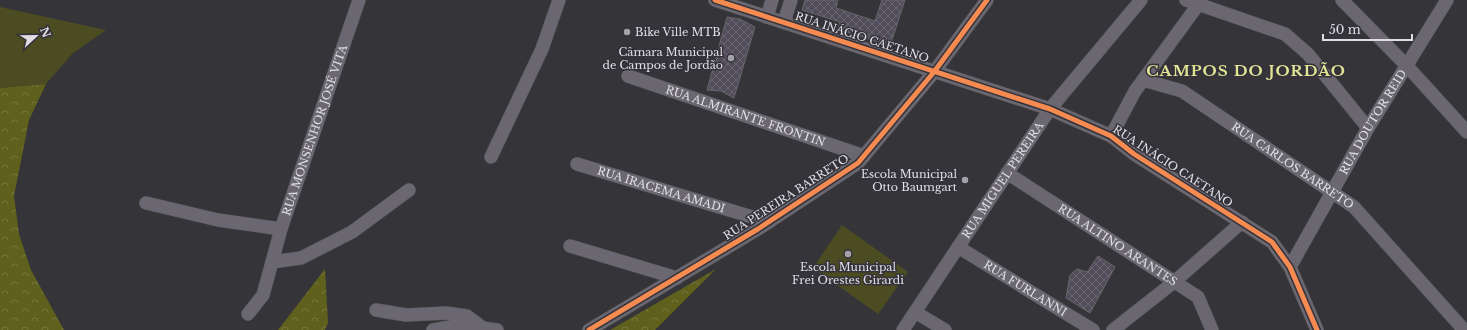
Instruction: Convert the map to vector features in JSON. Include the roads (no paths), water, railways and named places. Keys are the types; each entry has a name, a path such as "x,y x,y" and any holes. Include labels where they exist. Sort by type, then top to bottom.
{"street":[{"name":"RUA MONSENHOR JOSÉ VITA","path":"248,314 263,295 281,229 359,0"},
{"path":"491,157 542,50 559,0"},
{"name":"RUA INÁCIO CAETANO","path":"715,0 1050,109 1111,136 1134,154 1272,242 1290,267 1317,330"},
{"path":"767,17 772,0"},
{"path":"784,22 791,0"},
{"name":"RUA PEREIRA BARRETO","path":"589,330 769,222 858,163 934,72 987,0"},
{"name":"RUA MIGUEL PEREIRA","path":"903,330 1050,109 1141,0"},
{"path":"1186,0 1285,34 1308,54 1368,128"},
{"path":"1342,0 1406,65 1467,132"},
{"name":"RUA DOUTOR REID","path":"1290,267 1368,128 1447,0"},
{"path":"1111,136 1134,91 1198,5"},
{"name":"RUA ALMIRANTE FRONTIN","path":"628,76 864,156"},
{"name":"RUA CARLOS BARRETO","path":"1143,80 1182,91 1354,207 1464,330"},
{"name":"RUA IRACEMA AMADI","path":"577,164 769,222"},
{"name":"RUA ALTINO ARANTES","path":"1007,173 1198,297 1212,330"},
{"path":"272,262 301,258 352,232 409,190"},
{"path":"146,203 218,220 281,229"},
{"path":"1113,330 1174,282 1242,222"},
{"path":"570,246 677,278"},
{"name":"RUA FURLANNI","path":"958,247 1093,330"},
{"path":"376,310 406,315 446,312 467,316 483,328"},
{"path":"915,312 945,330"},
{"path":"433,330 461,325 497,330"}],"place":[{"name":"Bike Ville MTB","path":"627,32"},
{"name":"Câmara Municipal de Campos de Jordão","path":"731,58"},
{"name":"Escola Municipal Otto Baumgart","path":"965,180"},
{"name":"Escola Municipal Frei Orestes Girardi","path":"848,254"}],"district":[{"name":"CAMPOS DO JORDÃO","path":"1246,70"}]}
